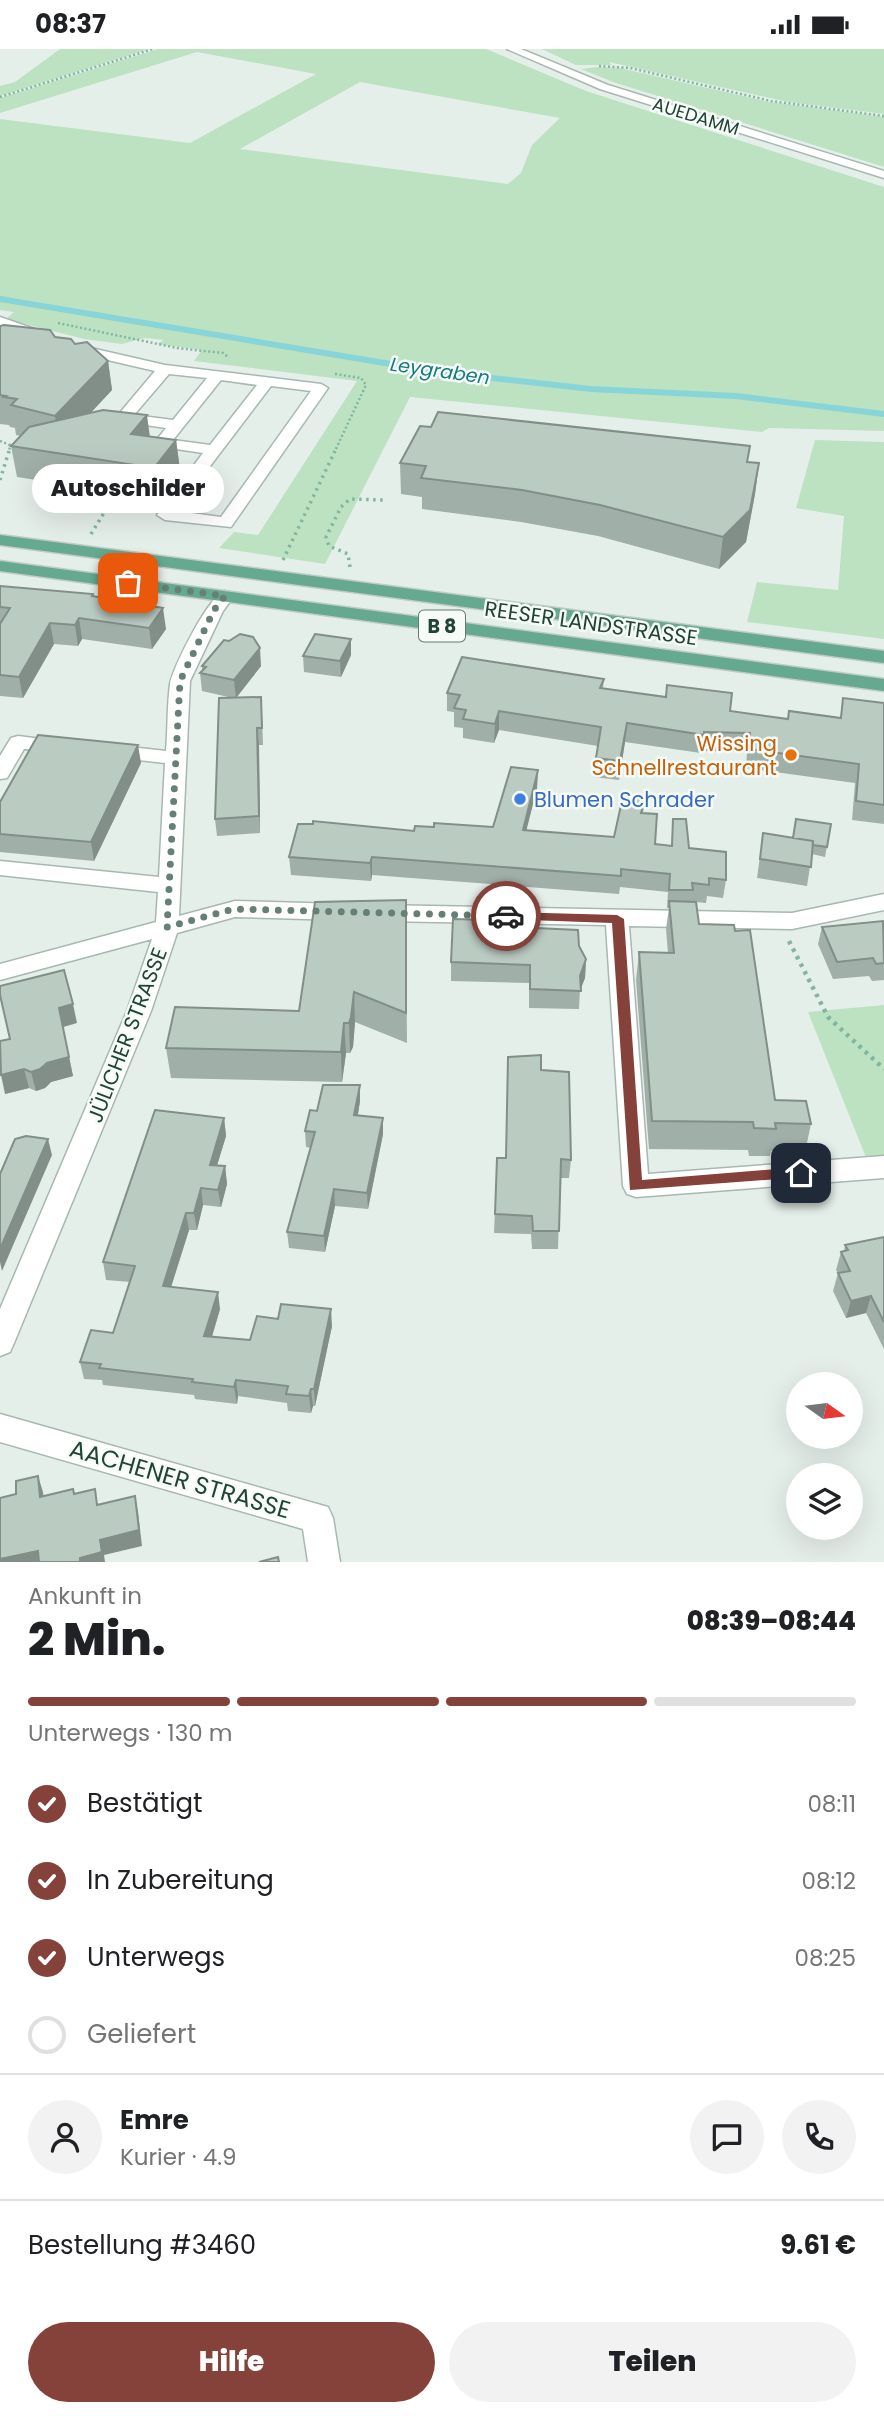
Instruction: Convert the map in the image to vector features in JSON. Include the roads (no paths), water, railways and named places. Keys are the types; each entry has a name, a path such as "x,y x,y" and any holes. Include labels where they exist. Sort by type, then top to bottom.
{"main road":[{"name":"REESER LANDSTRASSE","path":"0,540 884,657"},
{"name":"REESER LANDSTRASSE","path":"0,566 884,685"}],"street":[{"name":"AUEDAMM","path":"512,49 604,87 884,175"},
{"path":"0,321 96,355 165,369 267,381 321,388 225,523 165,515 267,381"},
{"path":"165,369 123,418 177,425"},
{"path":"214,450 162,443 217,375"},
{"name":"JÜLICHER STRASSE","path":"0,1343 139,1011 167,927 180,681 214,610 225,596"},
{"path":"0,773 18,742 176,758"},
{"path":"0,869 170,886"},
{"path":"0,972 234,909 792,921 884,902"},
{"path":"617,919 636,1186 884,1167"},
{"name":"AACHENER STRASSE","path":"0,1428 317,1518 324,1562"}],"waterway":[{"name":"Leygraben","path":"0,299 439,372 591,389 736,396 884,414"}],"place":[{"name":"Autoschilder","path":"128,583"},
{"name":"Wissing Schnellrestaurant","path":"791,755"},
{"name":"Blumen Schrader","path":"520,799"}]}
